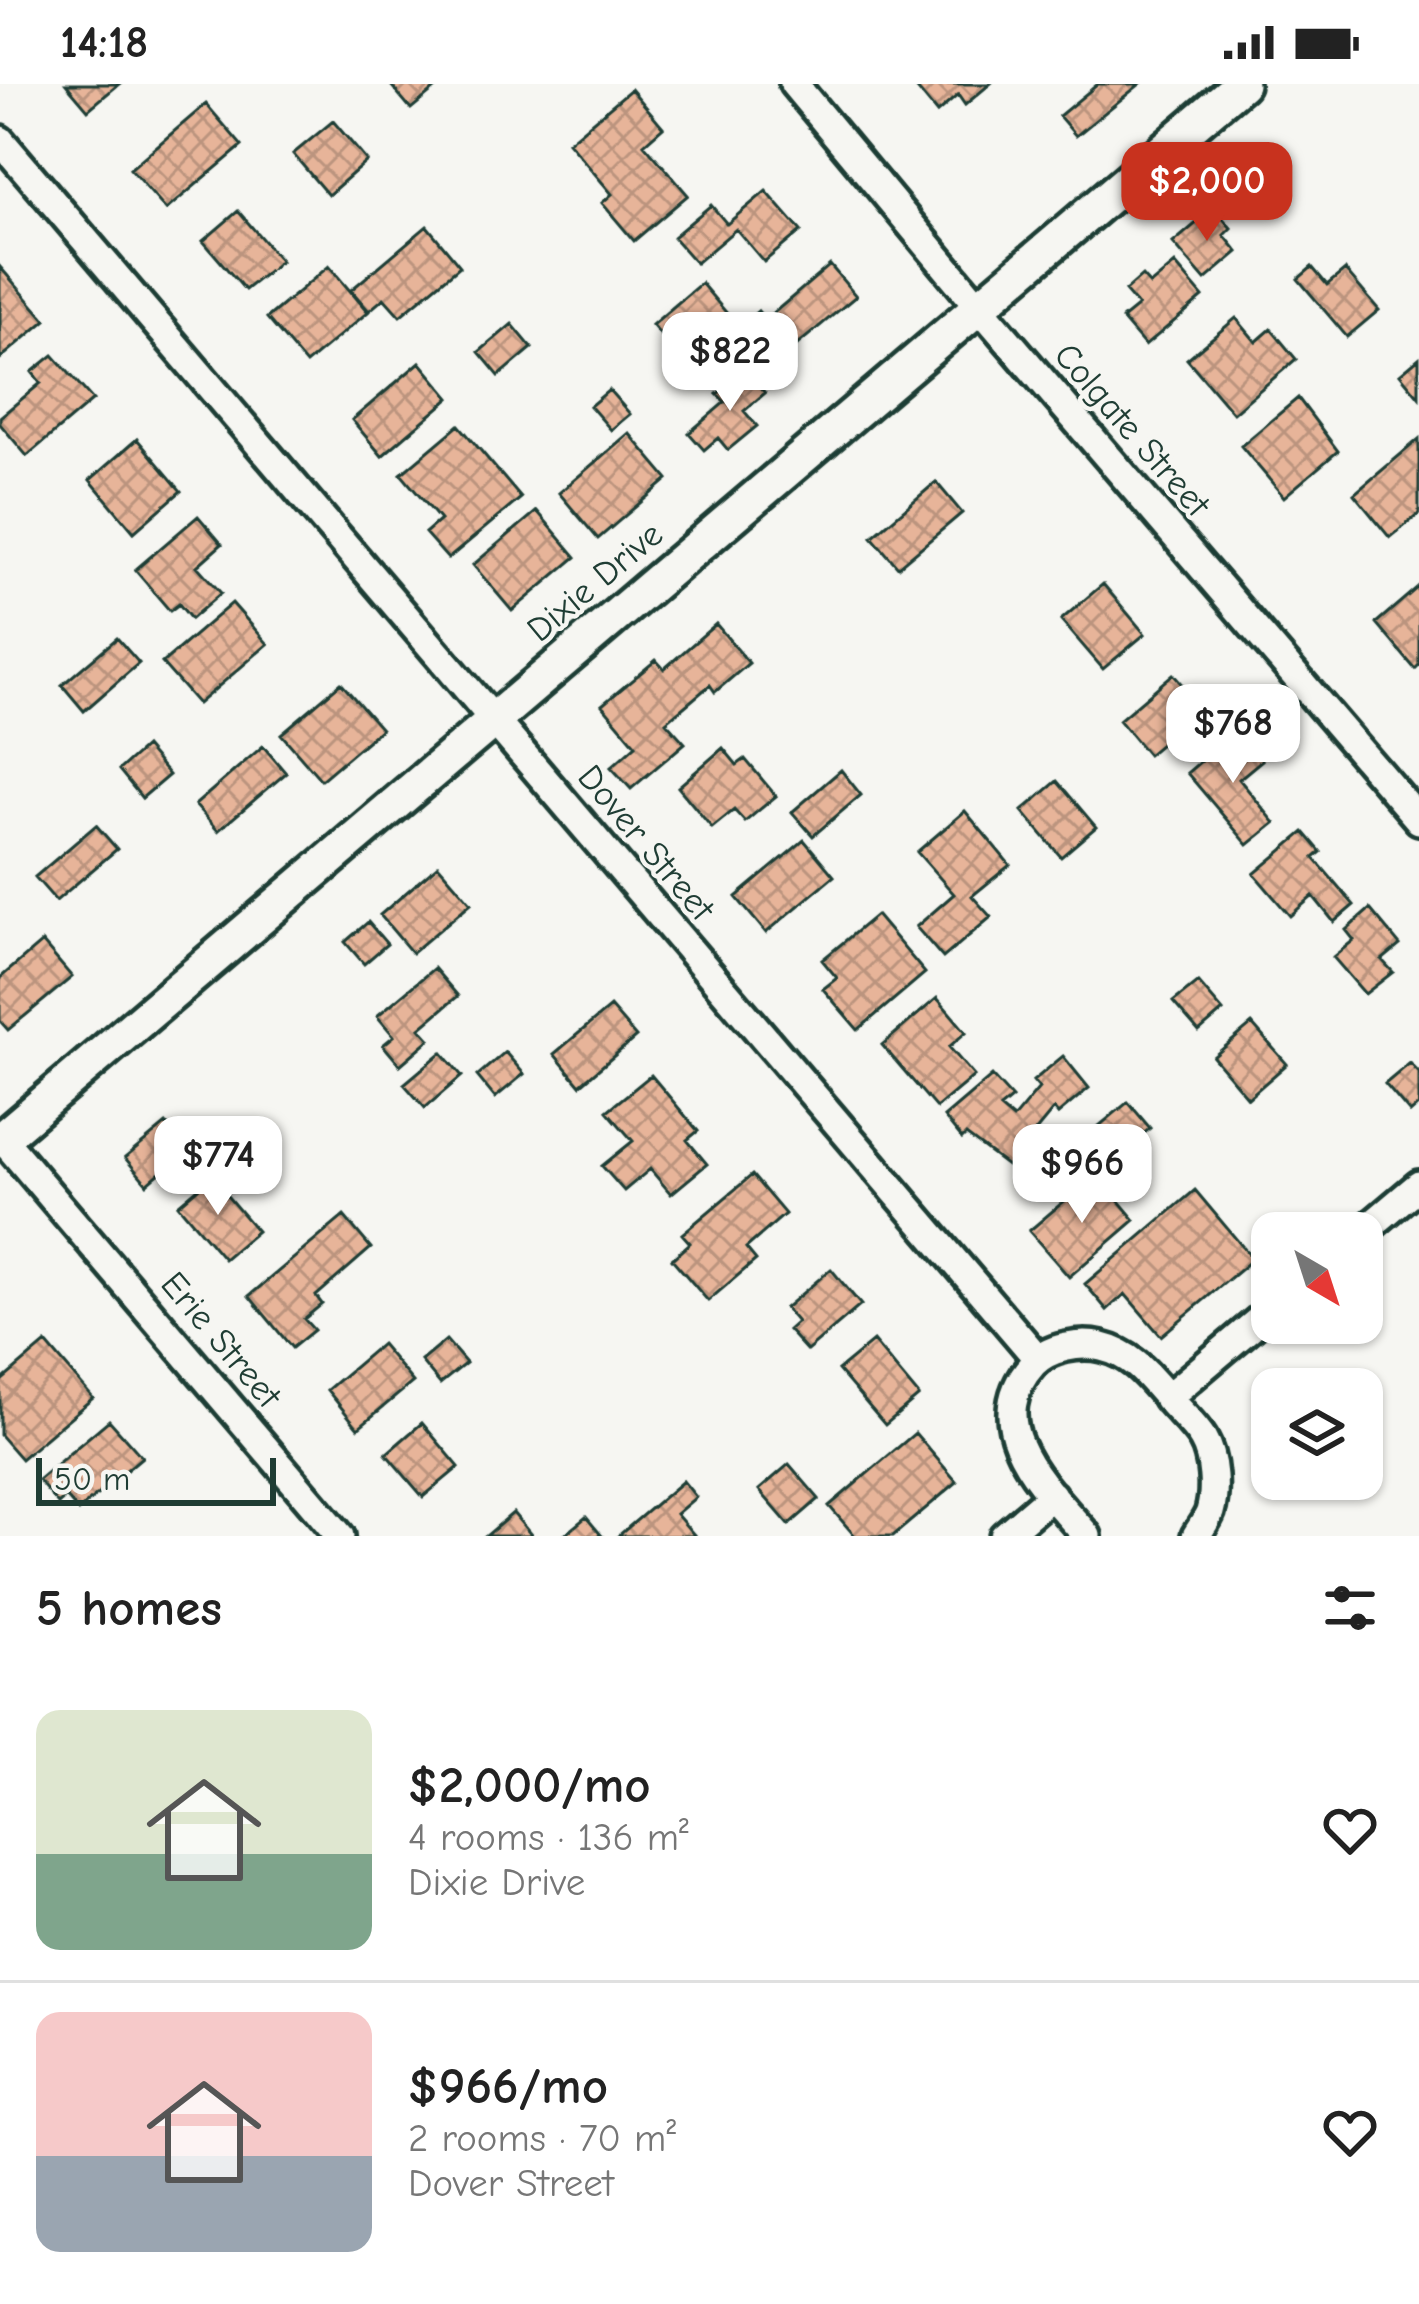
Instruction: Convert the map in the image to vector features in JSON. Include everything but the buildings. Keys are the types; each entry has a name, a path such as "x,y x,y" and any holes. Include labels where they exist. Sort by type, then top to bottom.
{"street":[{"name":"Colgate Street","path":"794,84 1419,820"},
{"name":"Dixie Drive","path":"1,1138 1241,84"},
{"name":"Dover Street","path":"0,140 1038,1359"},
{"name":"Erie Street","path":"1,1138 340,1536"},
{"path":"1383,1215 1419,1185"},
{"path":"1167,1398 1251,1328"},
{"path":"1087,1536 1013,1438 1010,1412 1018,1383 1038,1359 1068,1346 1102,1347 1138,1363 1204,1441 1213,1473 1210,1512 1196,1536"},
{"path":"1004,1536 1052,1495"}]}
